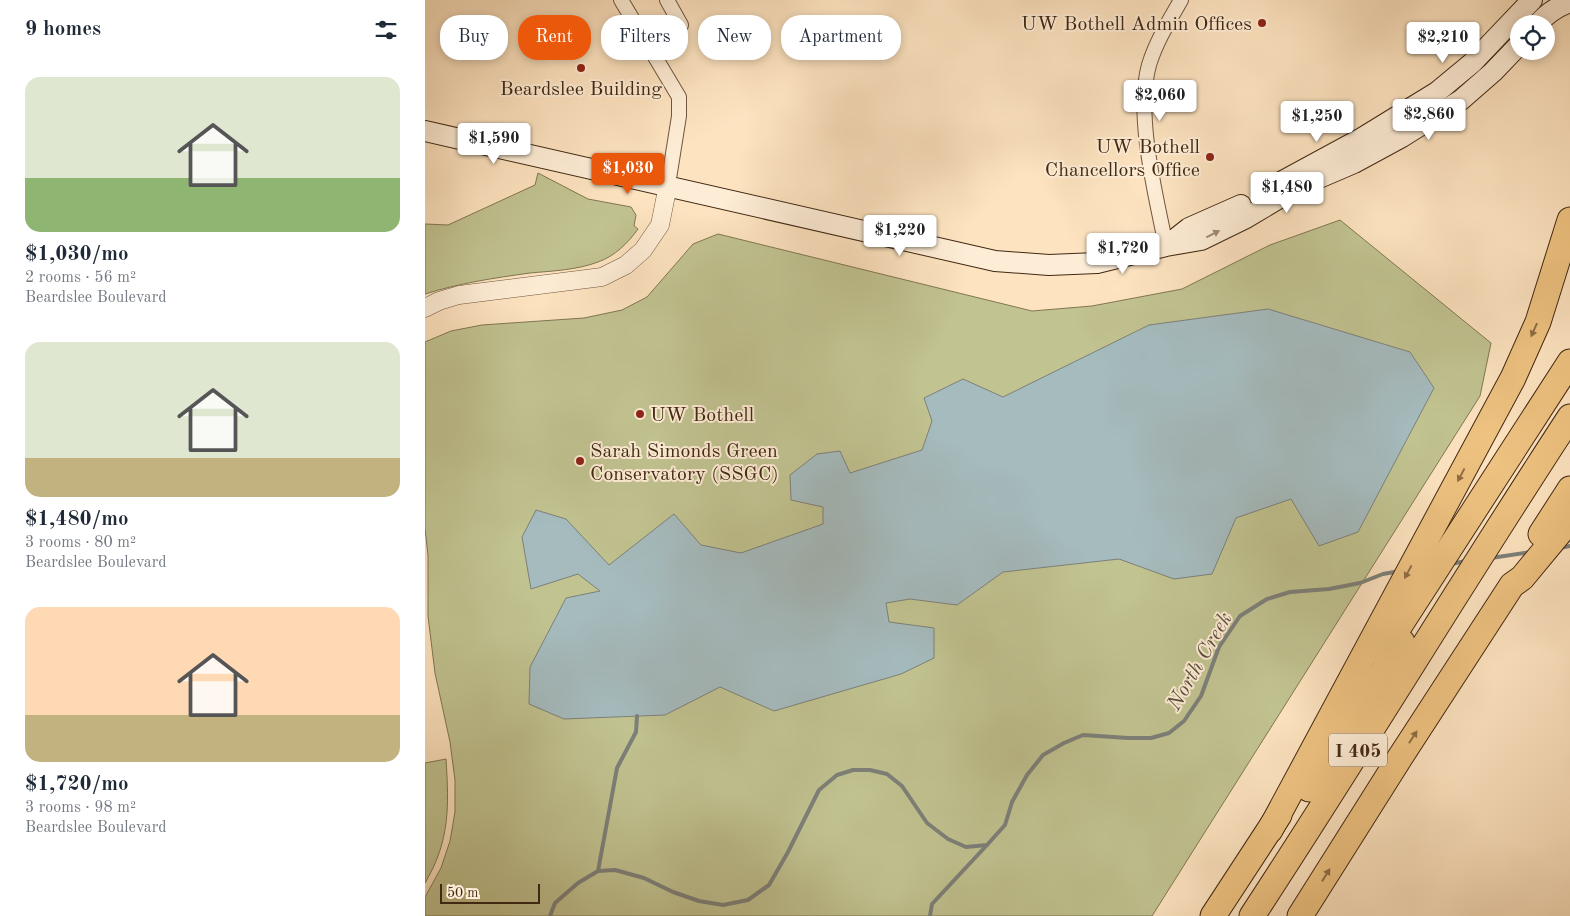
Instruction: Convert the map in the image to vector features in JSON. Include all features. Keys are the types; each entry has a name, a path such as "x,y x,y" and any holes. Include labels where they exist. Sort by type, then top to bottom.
{"highway":[{"path":"1270,830 1513,378 1538,322 1570,220"},
{"name":"I 405","path":"1213,916 1425,595 1570,362"},
{"name":"I 405","path":"1463,536 1570,379"},
{"name":"I 405","path":"1264,916 1504,530 1570,417"},
{"name":"I 405","path":"1504,530 1570,436"},
{"path":"1300,916 1515,581 1559,521 1570,489"},
{"name":"I 405","path":"1252,916 1447,607 1468,587"},
{"name":"I 405","path":"1228,916 1425,595"}],"main road":[{"path":"1167,246 1189,228 1235,209 1384,126 1437,92 1472,63 1531,0"},
{"path":"1546,15 1559,6 1570,2"},
{"path":"425,131 995,260 1049,265 1097,263 1201,240 1246,218 1298,187 1354,163 1461,100 1510,54"}],"street":[{"path":"425,308 439,301 459,295 602,277 626,265 643,250 660,225 679,116 679,97 621,0"},
{"path":"667,0 676,15"},
{"path":"1167,246 1152,176 1144,108 1151,61 1161,36 1181,0"}],"green space":[{"path":"538,173 588,199 631,207 636,215 634,226 638,229 615,253 590,265 477,281 425,294 425,224 448,225 535,185"},
{"path":"1340,220 1491,343 1480,396 1152,916 425,916 425,897 441,868 450,841 455,812 455,780 450,742 435,673 428,616 428,555 425,528 425,342 451,331 482,325 584,318 622,310 647,297 693,244 718,234 1032,311 1092,306 1182,289 1270,245"},
{"path":"446,759 446,823 439,853 425,883 425,763"}],"shaded area":[{"path":"1268,309 1410,352 1434,388 1358,532 1319,546 1291,499 1236,518 1212,574 1174,579 1119,559 1003,572 957,605 910,599 886,603 889,622 934,628 934,658 901,674 774,711 720,687 665,715 564,719 529,704 530,667 566,598 600,591 578,574 531,589 522,537 536,510 566,519 609,565 674,514 701,545 741,553 823,524 823,507 791,500 790,475 817,454 840,451 850,473 922,450 932,421 924,398 963,379 1003,397 1149,325"}],"waterway":[{"name":"North Creek","path":"1560,548 1570,546"},
{"name":"North Creek","path":"1491,558 1531,552"},
{"name":"North Creek","path":"1451,564 1466,561"},
{"name":"North Creek","path":"550,916 555,903 578,883 598,871 615,870 644,878 673,892 699,901 723,905 748,900 769,885 819,790 837,775 853,770 870,770 887,774 902,786 927,823 948,839 966,847 987,845 1005,825 1012,802 1027,775 1043,755 1083,735 1151,738 1169,733 1184,721 1201,696 1219,647 1240,616 1267,599 1290,592 1329,589 1360,583 1383,574 1400,571"},
{"path":"598,871 617,768 636,732 637,716"},
{"path":"930,916 932,904 987,845"}],"place":[{"name":"UW Bothell Admin Offices","path":"1262,23"},
{"name":"Beardslee Building","path":"581,68"},
{"name":"UW Bothell Chancellors Office","path":"1210,157"},
{"name":"UW Bothell","path":"640,414"},
{"name":"Sarah Simonds Green Conservatory (SSGC)","path":"580,461"}]}
